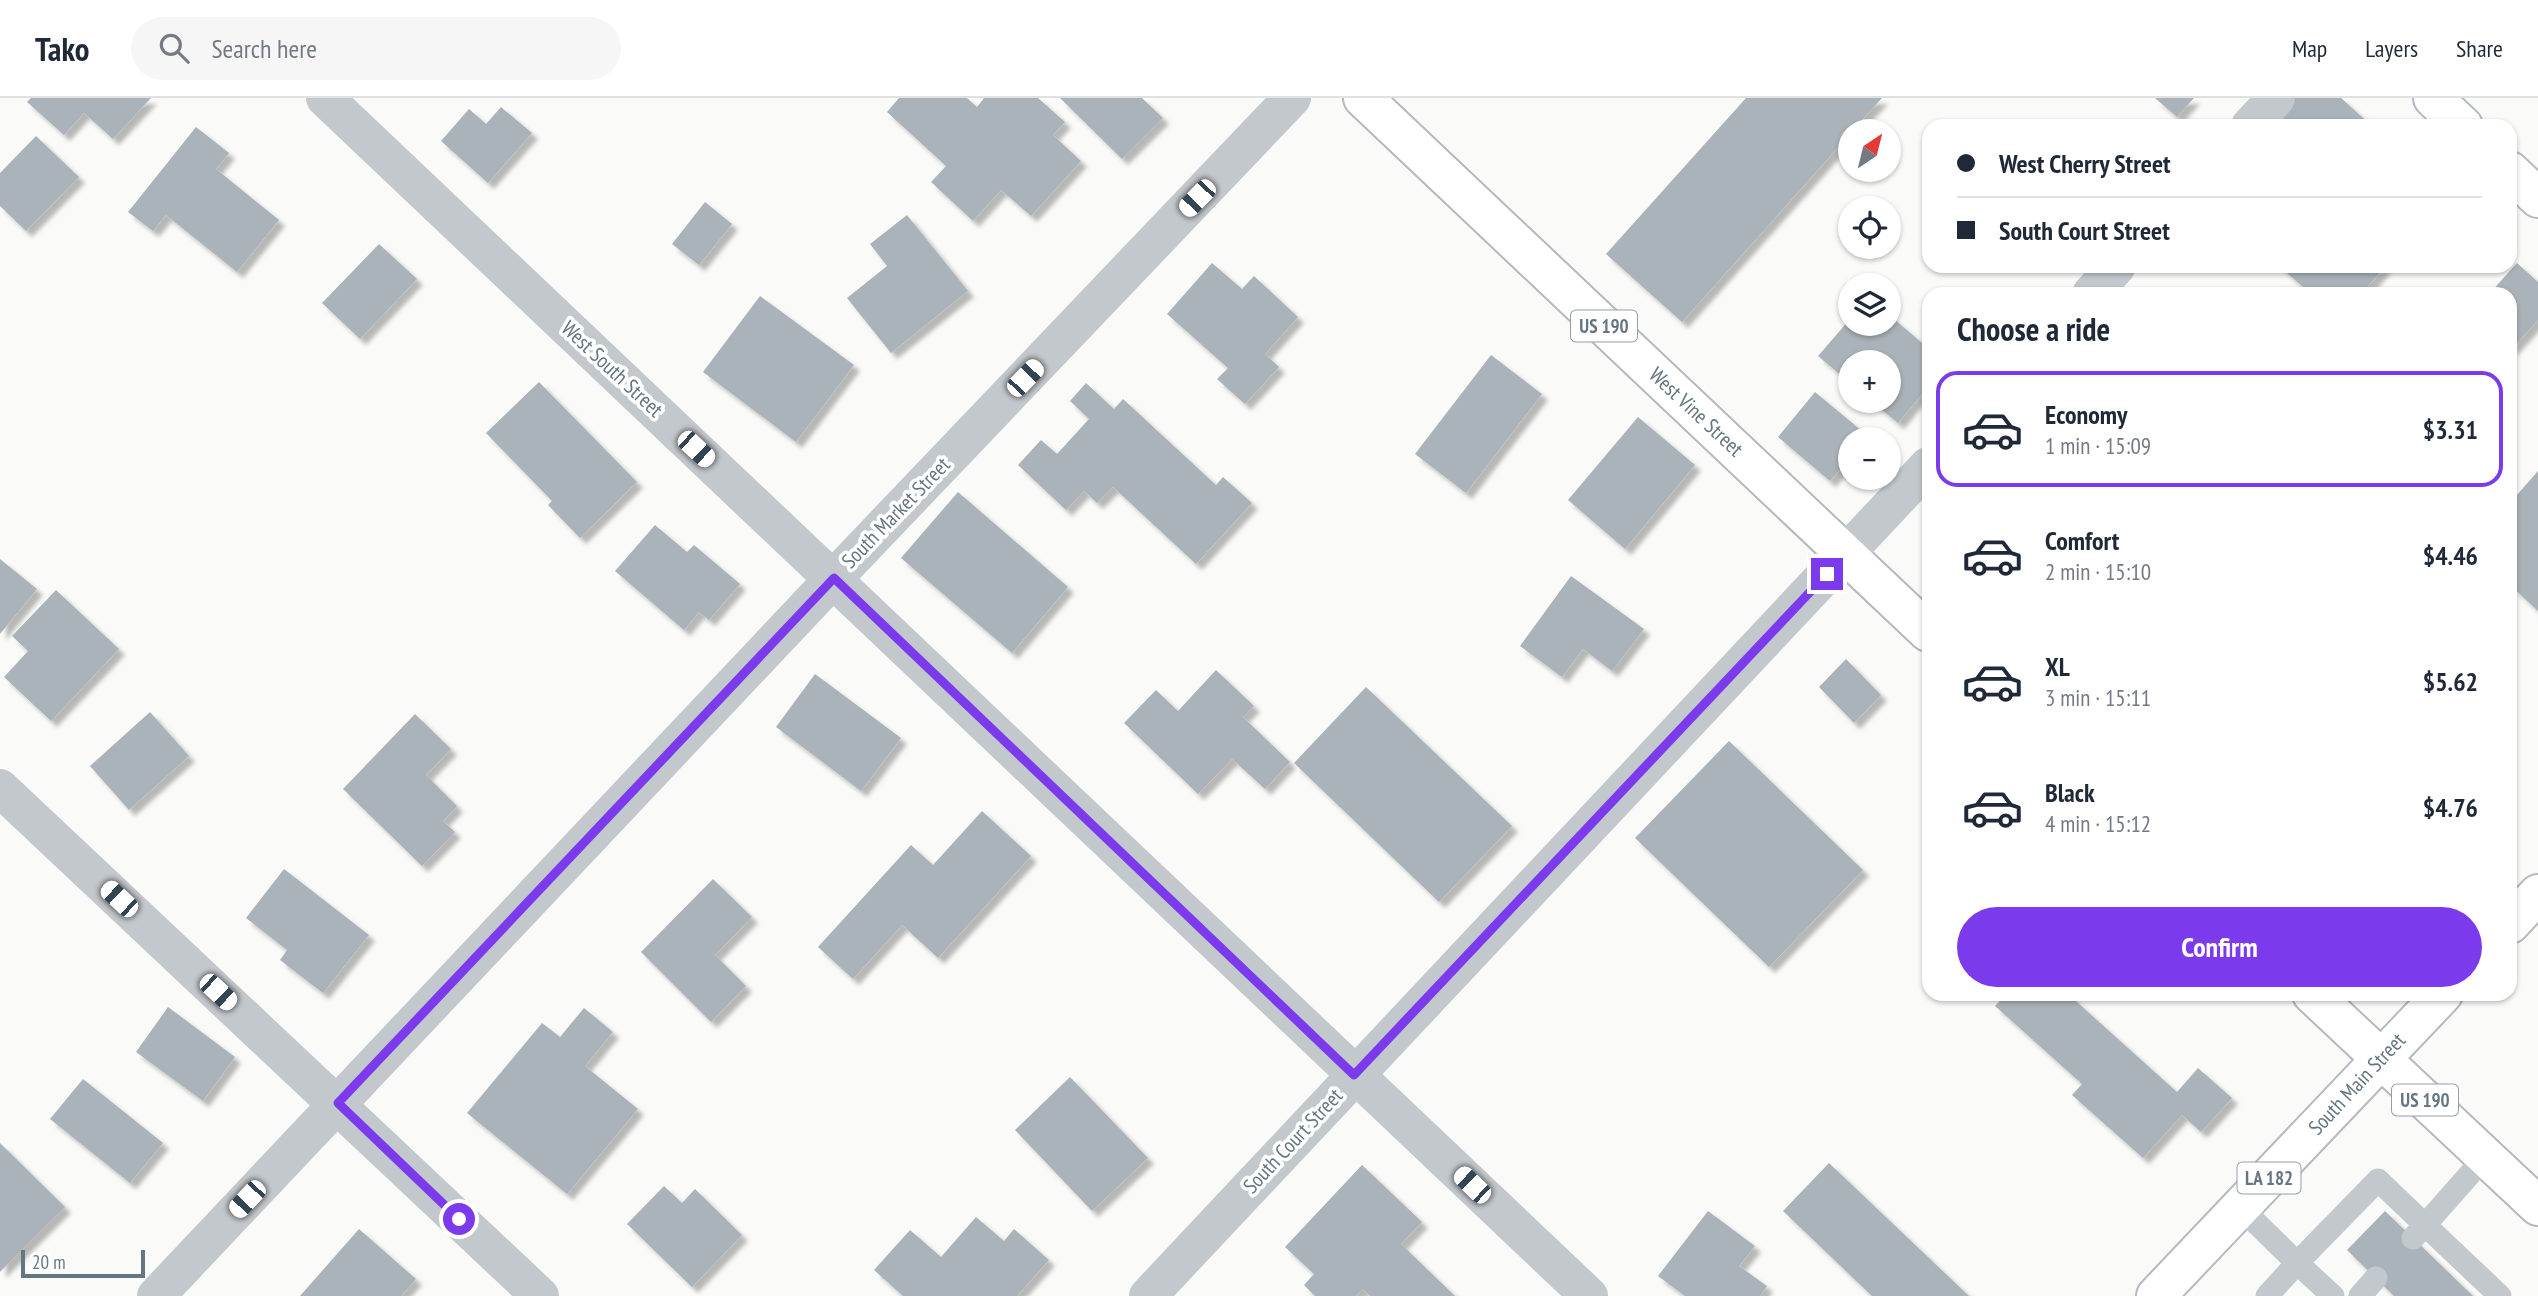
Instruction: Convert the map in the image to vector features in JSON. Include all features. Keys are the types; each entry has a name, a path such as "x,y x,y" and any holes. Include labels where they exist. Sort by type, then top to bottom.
{"main road":[{"name":"West Vine Street","path":"1363,98 1846,554"},
{"path":"2433,98 2455,119"},
{"path":"2517,178 2538,198"},
{"name":"US 190","path":"1846,554 1922,626"},
{"path":"2517,916 2538,894"},
{"name":"US 190","path":"2319,1001 2538,1206"},
{"name":"South Main Street","path":"2156,1296 2436,1001"}],"street":[{"name":"West South Street","path":"325,98 1589,1296"},
{"name":"South Market Street","path":"156,1296 1292,98"},
{"path":"2256,119 2276,98"},
{"path":"2098,287 2110,273"},
{"name":"South Court Street","path":"1148,1296 1922,472"},
{"path":"0,788 338,1103 540,1296"}],"lane":[{"path":"2419,1231 2485,1157"},
{"path":"2267,1296 2378,1180 2419,1231 2458,1268 2499,1296"},
{"path":"2241,1208 2333,1296"},
{"path":"2360,1296 2375,1278"}],"building":[{"path":"31,98 151,98 113,139 84,113 64,135 27,102"},
{"path":"899,98 967,98 977,107 984,98 1038,98 1065,122 1053,135 1081,161 1031,216 1001,190 973,221 931,182 946,166 887,112"},
{"path":"1060,98 1142,98 1163,118 1122,159"},
{"path":"1746,98 1882,98 1863,119 1838,119 1838,147 1682,322 1606,254"},
{"path":"2155,98 2194,98 2177,117"},
{"path":"2284,98 2341,98 2364,119 2265,119"},
{"path":"501,107 532,133 488,183 441,141 469,109 486,124"},
{"path":"196,127 229,153 216,169 279,220 237,272 166,215 153,231 128,212"},
{"path":"36,136 79,177 26,231 0,206 0,173"},
{"path":"705,202 732,224 699,265 672,244"},
{"path":"907,215 968,291 891,353 847,298 887,266 870,244"},
{"path":"379,244 417,279 360,339 322,303"},
{"path":"1212,263 1242,289 1254,276 1298,317 1265,354 1279,367 1245,404 1217,379 1228,368 1167,314"},
{"path":"2517,263 2538,282 2538,320 2517,343 2517,287 2495,287 2508,273 2517,273"},
{"path":"2287,273 2380,273 2367,287 2303,287"},
{"path":"760,296 854,365 796,442 703,372"},
{"path":"1901,325 1922,343 1922,394 1898,423 1886,413 1901,413 1901,350 1838,350 1838,373 1818,356 1838,333 1838,336 1901,336"},
{"path":"1491,355 1542,394 1466,493 1415,454"},
{"path":"539,382 637,482 580,538 548,505 552,501 486,433"},
{"path":"1086,383 1114,409 1123,399 1216,485 1223,477 1252,503 1196,564 1113,487 1097,503 1084,491 1066,510 1018,465 1041,440 1057,454 1089,419 1070,401"},
{"path":"1815,392 1857,427 1838,427 1838,472 1830,481 1778,437"},
{"path":"1638,417 1695,465 1625,549 1568,500"},
{"path":"2538,471 2538,611 2517,592 2517,495"},
{"path":"958,492 1068,587 1012,653 901,558"},
{"path":"655,525 687,552 694,545 740,584 709,620 699,612 684,630 615,571"},
{"path":"0,559 37,589 0,634"},
{"path":"1571,576 1644,629 1612,671 1583,649 1562,677 1520,646"},
{"path":"56,590 119,649 51,721 4,677 28,651 12,636"},
{"path":"1846,659 1881,695 1854,723 1819,687"},
{"path":"1216,670 1254,706 1243,717 1290,762 1265,789 1232,759 1198,794 1124,723 1156,690 1178,711"},
{"path":"815,674 901,738 861,791 776,727"},
{"path":"1366,687 1512,826 1439,902 1294,763"},
{"path":"150,712 189,756 129,810 90,766"},
{"path":"415,714 451,749 426,775 457,806 443,821 455,832 422,866 343,789"},
{"path":"1729,741 1863,870 1769,967 1635,838"},
{"path":"982,811 1031,856 938,958 902,925 853,979 818,947 911,845 933,865"},
{"path":"284,869 369,935 323,993 280,960 287,950 246,918"},
{"path":"713,879 752,917 715,955 746,986 711,1022 641,952"},
{"path":"2000,1001 2076,1001 2177,1092 2198,1068 2232,1098 2201,1132 2182,1115 2143,1158 2072,1095 2082,1084 1995,1006"},
{"path":"168,1007 235,1057 203,1101 136,1052"},
{"path":"584,1008 613,1032 585,1066 638,1109 567,1194 467,1113 542,1023 560,1037"},
{"path":"1070,1077 1148,1158 1092,1211 1015,1130"},
{"path":"83,1079 163,1143 130,1183 50,1119"},
{"path":"0,1143 65,1207 0,1272"},
{"path":"1829,1163 1969,1296 1872,1296 1783,1211"},
{"path":"1362,1165 1422,1222 1401,1244 1455,1296 1370,1296 1363,1289 1356,1296 1315,1296 1304,1285 1314,1274 1285,1247"},
{"path":"664,1186 682,1203 695,1189 742,1235 692,1287 627,1224"},
{"path":"1708,1211 1755,1246 1739,1266 1767,1286 1760,1296 1685,1296 1658,1276"},
{"path":"2385,1211 2473,1296 2394,1296 2347,1250"},
{"path":"976,1217 1004,1241 1014,1229 1049,1260 1017,1296 903,1296 874,1270 910,1230 941,1257"},
{"path":"359,1229 416,1279 401,1296 300,1296"}],"route":[{"path":"459,1219 338,1103 834,578 1354,1075 1827,574"}]}
